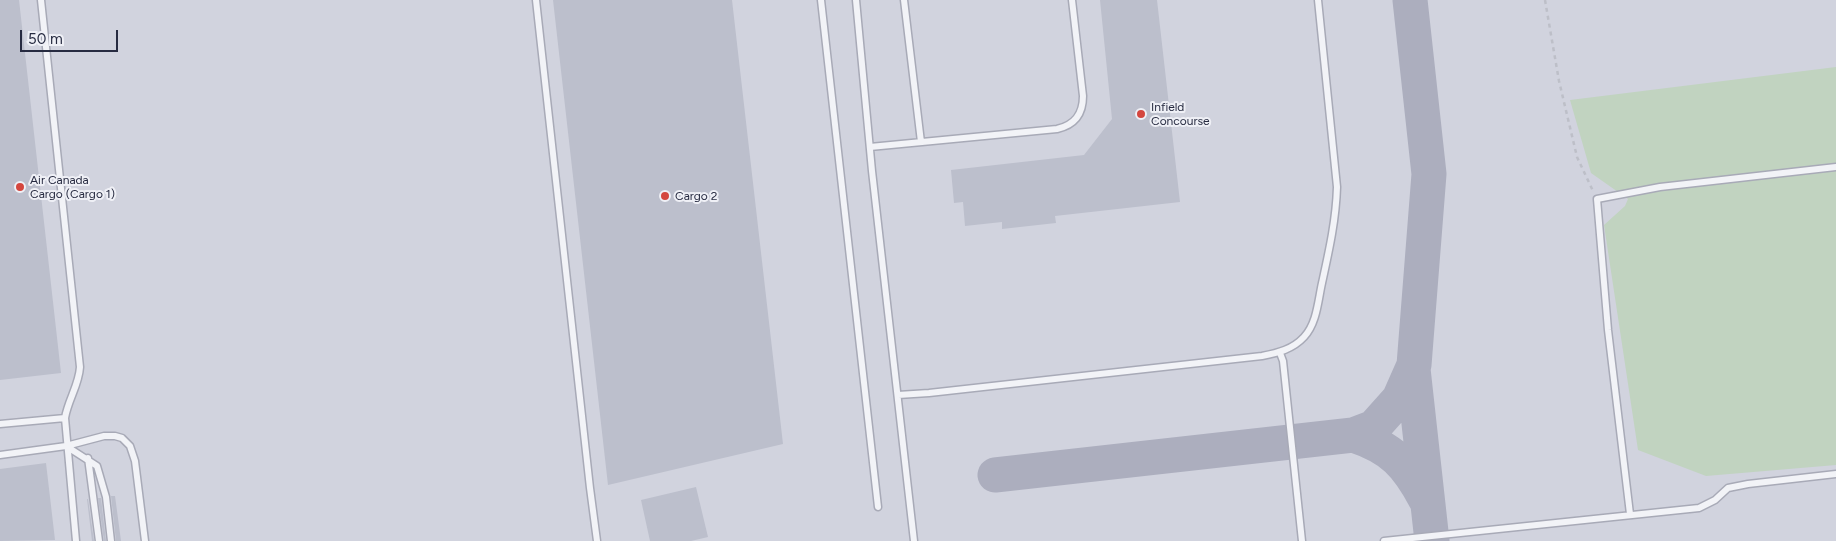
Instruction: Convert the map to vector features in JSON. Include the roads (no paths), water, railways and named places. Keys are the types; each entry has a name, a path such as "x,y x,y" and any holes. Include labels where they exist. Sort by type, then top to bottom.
{"lane":[{"path":"41,0 80,367 79,377 65,418 76,541"},
{"path":"536,0 597,540"},
{"path":"821,0 878,507"},
{"path":"856,0 870,147 914,541"},
{"path":"904,0 921,142"},
{"path":"870,147 1057,129 1066,127 1074,122 1080,114 1084,96 1072,0"},
{"path":"898,395 1280,353 1304,338 1311,327 1331,247 1336,213 1337,187 1318,0"},
{"path":"1630,514 1608,330 1597,199 1660,188 1836,167"},
{"path":"1280,353 1283,361 1302,541"},
{"path":"0,424 65,418"},
{"path":"0,455 66,446 104,436 122,438 130,446 135,461 145,541"},
{"path":"66,446 88,458 97,466 106,497 111,541"},
{"path":"88,458 99,541"},
{"path":"1384,541 1698,508 1715,500 1728,488 1836,474"}],"place":[{"name":"Infield Concourse","path":"1141,114"},
{"name":"Air Canada Cargo (Cargo 1)","path":"20,187"},
{"name":"Cargo 2","path":"665,196"}]}
